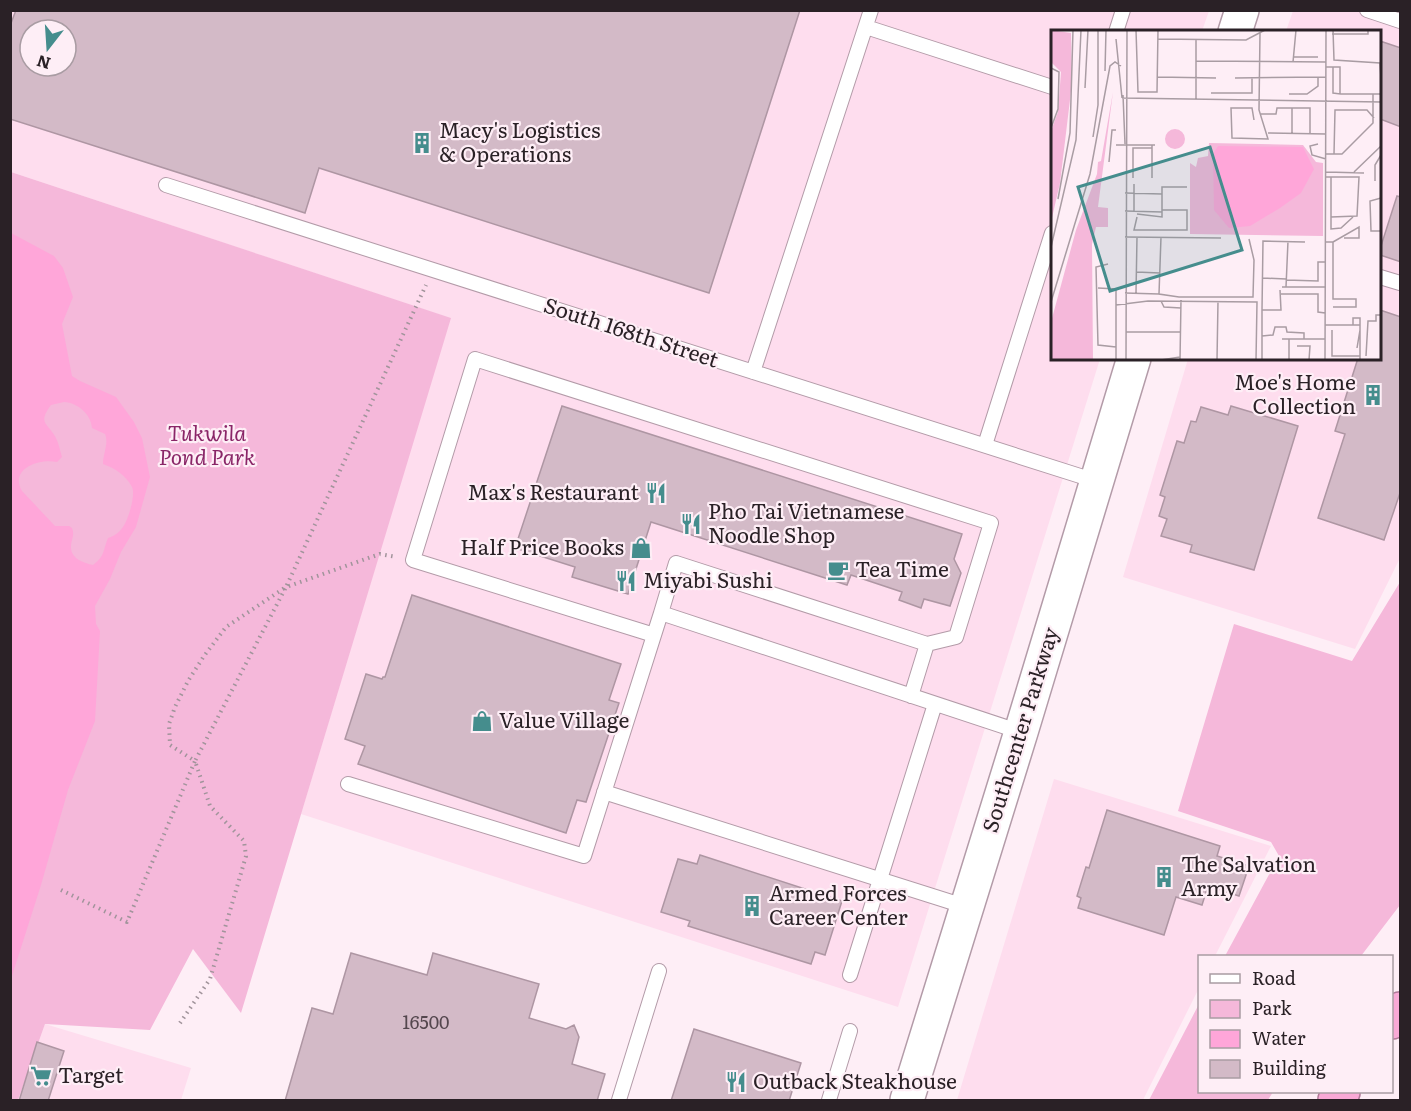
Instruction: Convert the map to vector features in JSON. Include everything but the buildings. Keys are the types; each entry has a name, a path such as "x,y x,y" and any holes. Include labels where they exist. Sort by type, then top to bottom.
{"main road":[{"path":"1236,30 1242,10"},
{"name":"Southcenter Parkway","path":"907,1101 1133,360"}],"lane":[{"path":"753,372 871,10"},
{"path":"1117,30 1123,10"},
{"path":"1367,10 1401,21"},
{"path":"866,27 1051,86"},
{"name":"South 168th Street","path":"166,185 1096,481"},
{"path":"986,446 1051,239"},
{"path":"1381,277 1401,283"},
{"path":"348,784 584,856 661,613 676,563 927,644 956,637 991,523 475,359 413,560 654,635"},
{"path":"661,613 1021,732"},
{"path":"911,696 927,644"},
{"path":"850,975 935,704"},
{"path":"604,792 966,907"},
{"path":"619,1101 659,971"},
{"path":"829,1101 850,1031"}],"path":[{"path":"61,890 127,922 195,761 286,587 433,270"},
{"path":"180,1023 210,979 246,856 244,841 210,806 195,761 170,745 169,724 188,681 226,627 286,587 380,554 413,560"}],"shaded area":[{"path":"11,11 1209,11 1202,30 1051,30 1051,360 1100,360 898,1007 301,814 450,318 11,172"},
{"path":"1293,11 1400,11 1400,558 1355,649 1123,577 1188,360 1381,360 1381,30 1286,30"},
{"path":"1054,779 1271,846 1216,955 1198,955 1198,990 1143,1100 957,1100"},
{"path":"45,1024 191,1068 181,1100 18,1100"}],"green space":[{"name":"Tukwila Pond Park","path":"11,172 451,318 241,1013 193,949 150,1030 45,1024 18,1100 11,1100"},
{"path":"1400,582 1400,905 1362,955 1226,955 1279,856 1271,842 1178,811 1234,624 1352,661"},
{"path":"1198,1006 1198,1093 1272,1093 1268,1100 1149,1100"}],"water":[{"path":"11,233 54,256 63,268 73,297 62,324 72,376 116,397 134,422 142,438 150,477 136,527 95,606 96,624 100,631 95,721 68,790 11,979","holes":["69,403 79,407 86,414 92,428 105,434 103,464 123,476 133,491 131,507 125,524 118,533 108,538 102,556 93,565 82,562 73,555 72,528 55,526 22,491 19,483 19,477 28,467 42,462 57,462 62,457 56,438 44,420 51,405"]}],"place":[{"name":"Macy's Logistics & Operations","path":"422,143"},
{"name":"Moe's Home Collection","path":"1373,395"},
{"name":"Max's Restaurant","path":"656,493"},
{"name":"Pho Tai Vietnamese Noodle Shop","path":"691,524"},
{"name":"Half Price Books","path":"641,548"},
{"name":"Tea Time","path":"838,570"},
{"name":"Miyabi Sushi","path":"626,581"},
{"name":"Value Village","path":"482,721"},
{"name":"The Salvation Army","path":"1164,877"},
{"name":"Armed Forces Career Center","path":"752,906"},
{"name":"Target","path":"41,1076"},
{"name":"Outback Steakhouse","path":"736,1082"}]}
